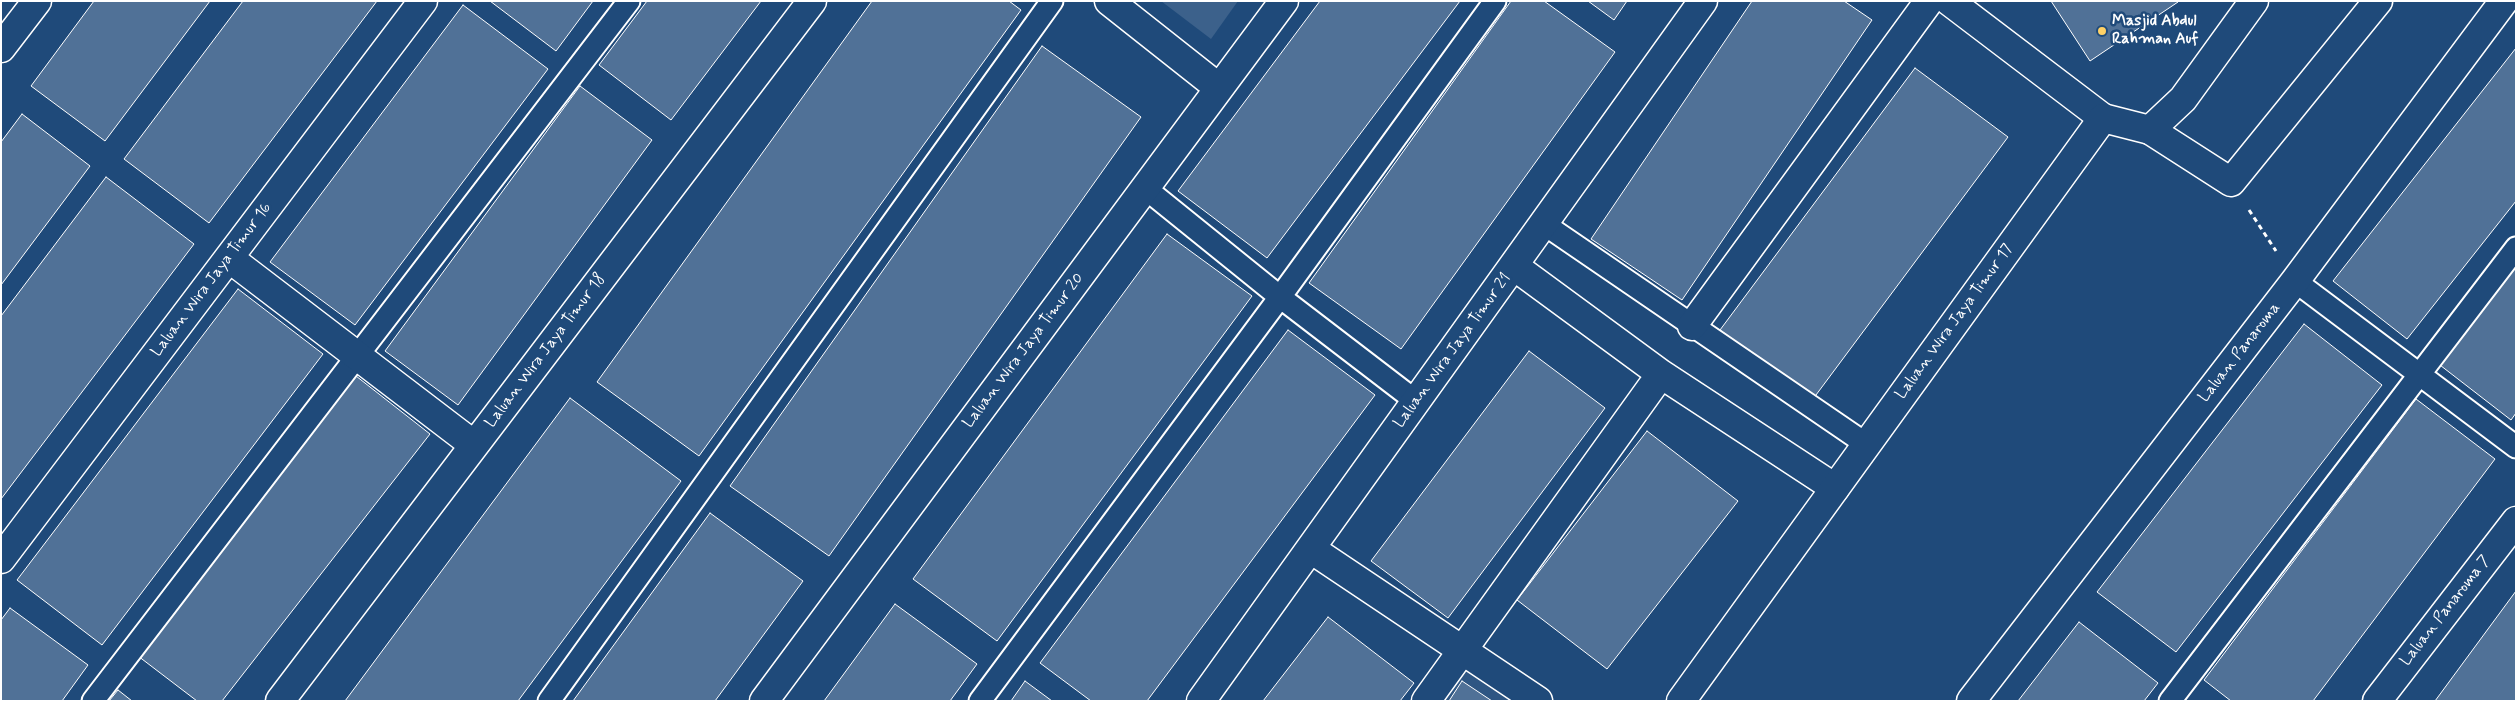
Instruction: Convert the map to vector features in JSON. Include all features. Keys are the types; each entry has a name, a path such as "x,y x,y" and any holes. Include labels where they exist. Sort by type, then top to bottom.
{"street":[{"path":"1,48 37,1"},
{"name":"Laluan Wira Jaya Timur 16","path":"1,559 423,1"},
{"name":"Laluan Wira Jaya Timur 18","path":"280,701 812,1"},
{"path":"1109,1 1220,88"},
{"name":"Laluan Wira Jaya Timur 20","path":"764,701 1284,1"},
{"name":"Laluan Wira Jaya Timur 21","path":"1201,701 1703,1"},
{"path":"1692,326 1929,1"},
{"path":"1949,1 2103,118 2150,130 2231,182 2378,1"},
{"path":"2150,130 2183,99 2254,1"},
{"name":"Laluan Panaroma","path":"1972,701 2295,281 2504,1"},
{"name":"Laluan Wira Jaya Timur 17","path":"1681,701 2103,118"},
{"path":"228,258 474,445"},
{"path":"1514,266 1661,374 1835,488"},
{"path":"1426,701 1661,374"},
{"name":"Laluan Panaroma 7","path":"2377,701 2516,520"},
{"path":"1311,549 1538,701"}],"lane":[{"path":"93,701 629,1"},
{"path":"549,701 1052,1"},
{"path":"980,701 1280,297 1495,1"},
{"path":"1146,188 1280,297 1417,402"},
{"path":"1544,224 1866,444"},
{"path":"2170,701 2516,248"},
{"path":"2295,281 2516,447"}],"path":[{"path":"2231,182 2295,281"}],"shaded area":[{"path":"1161,1 1238,1 1211,39"},
{"path":"1458,649 1534,701 1420,701"}],"building":[{"path":"94,1 210,1 105,141 31,86"},
{"path":"243,1 377,1 209,223 124,159"},
{"path":"490,1 593,1 556,51"},
{"path":"647,1 761,1 671,120 599,65"},
{"path":"872,1 1009,1 1021,10 699,456 597,382"},
{"path":"1320,1 1460,1 1267,258 1178,191"},
{"path":"1511,1 1544,1 1615,52 1401,349 1309,283"},
{"path":"1588,1 1627,1 1614,20"},
{"path":"1752,1 1844,1 1872,20 1682,300 1591,239"},
{"name":"Masjid Abdul Rahman Auf","path":"2051,1 2178,1 2178,2 2090,61"},
{"path":"463,5 548,69 355,325 270,262"},
{"path":"1042,46 1141,117 829,556 730,486"},
{"path":"2516,48 2516,201 2407,339 2333,281"},
{"path":"1915,68 2008,137 1813,399 1720,330"},
{"path":"580,86 652,140 458,405 385,351"},
{"path":"22,114 90,166 1,285 1,142"},
{"path":"106,177 194,244 1,499 1,316"},
{"path":"1167,234 1252,296 997,641 913,579"},
{"path":"2516,260 2516,413 2511,420 2436,362"},
{"path":"238,289 323,354 102,645 17,580"},
{"path":"2304,324 2382,385 2176,652 2097,592"},
{"path":"1288,330 1375,395 1147,701 1091,701 1040,663"},
{"path":"1529,351 1605,408 1448,618 1371,561"},
{"path":"356,376 430,434 222,701 197,701 138,656"},
{"path":"570,398 681,481 518,701 345,701"},
{"path":"2416,399 2495,459 2313,701 2231,701 2204,680"},
{"path":"1647,431 1738,501 1607,669 1517,600"},
{"path":"710,513 803,581 715,701 573,701"},
{"path":"2516,591 2516,701 2435,701"},
{"path":"895,604 977,664 950,701 824,701"},
{"path":"10,608 88,665 62,701 1,701 1,620"},
{"path":"1328,617 1414,683 1400,701 1263,701"},
{"path":"2079,622 2158,683 2144,701 2018,701"},
{"path":"1025,681 1052,701 1011,701"},
{"path":"1462,681 1492,701 1449,701"},
{"path":"118,690 132,701 109,701"}],"place":[{"name":"Masjid Abdul Rahman Auf","path":"2102,31"}]}
